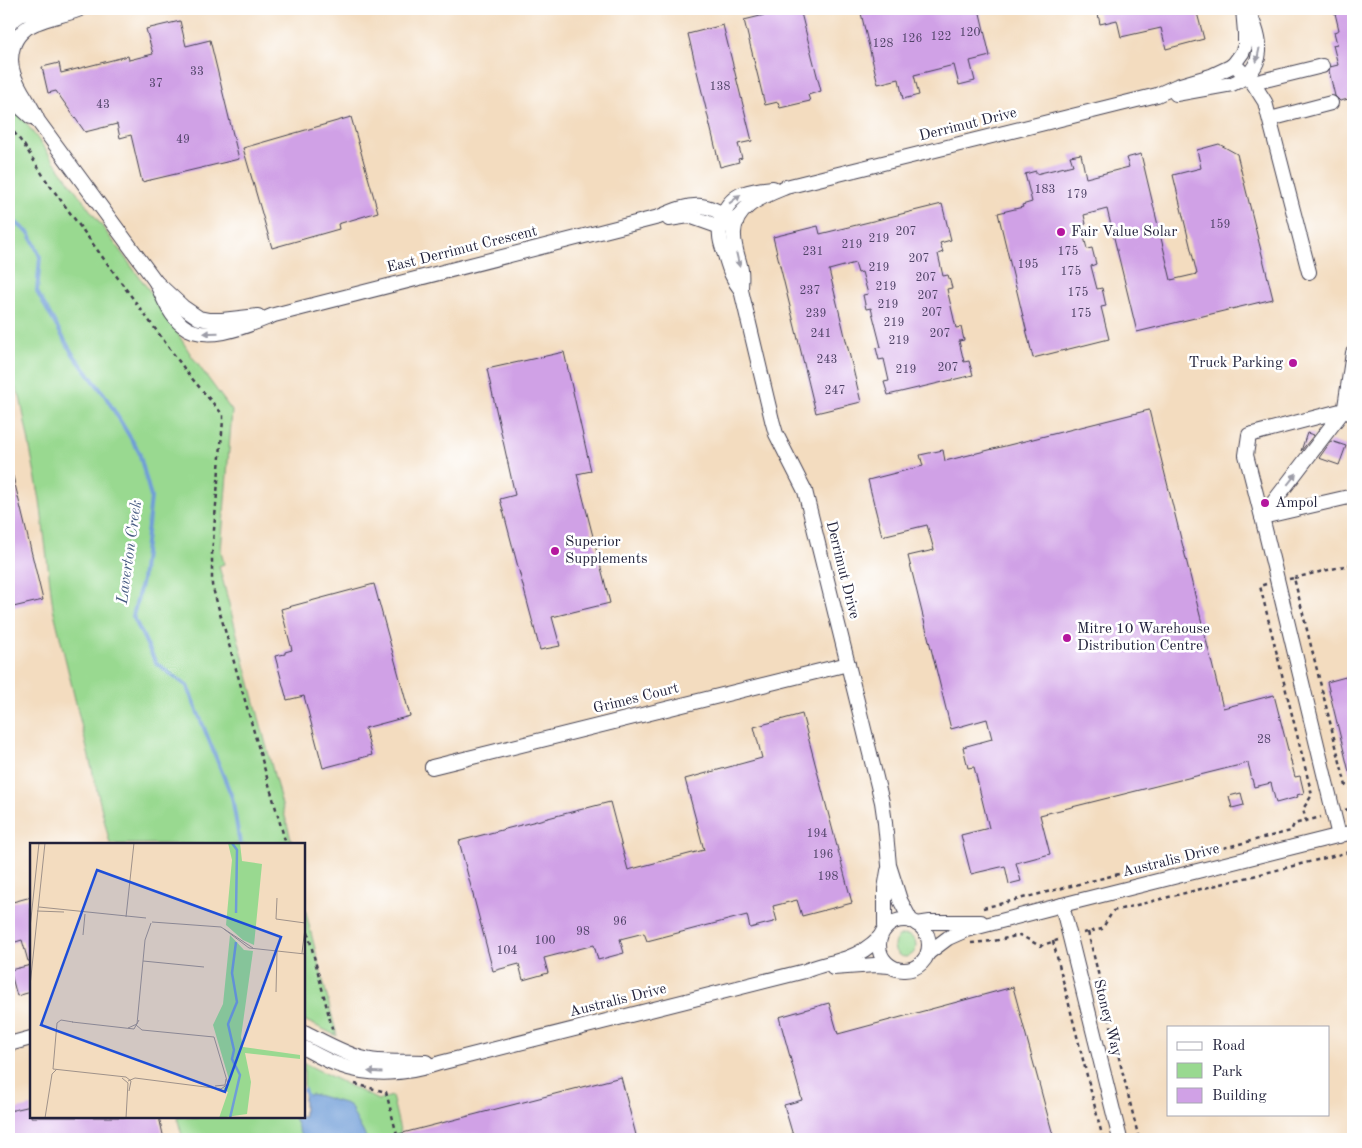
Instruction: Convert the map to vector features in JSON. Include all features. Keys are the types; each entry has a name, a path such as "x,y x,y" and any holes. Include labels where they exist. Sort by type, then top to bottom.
{"street":[{"path":"9,23 20,16 38,9"},
{"name":"East Derrimut Crescent","path":"80,9 72,13 37,22 20,34 14,42 11,53 11,70 38,121 156,282 166,304 181,324 190,330 210,334 232,330 274,315 659,218 686,206 704,206 724,213"},
{"path":"1243,9 1245,46 1239,59 1234,64 1250,80 1265,102 1309,272"},
{"path":"1247,9 1257,30 1260,50 1259,58 1250,80"},
{"name":"Derrimut Drive","path":"882,933 888,865 882,802 805,490 776,434 772,420 741,290 741,271 734,237 736,223 742,211 750,204 786,187 1157,95 1177,86 1211,76 1234,64"},
{"name":"Derrimut Drive","path":"1157,95 1178,94 1322,66"},
{"name":"East Derrimut Crescent","path":"9,92 27,114 38,121"},
{"path":"1270,118 1331,103"},
{"name":"Derrimut Drive","path":"741,290 731,275 720,237 720,227 724,213 732,199 741,194 759,189 786,187"},
{"path":"724,213 736,223"},
{"name":"East Derrimut Crescent","path":"659,218 670,219 689,216 720,227"},
{"path":"720,227 736,223"},
{"path":"1349,413 1353,353"},
{"path":"1262,517 1349,413 1353,398"},
{"path":"1339,836 1246,454 1249,435 1349,413"},
{"path":"1262,517 1353,496"},
{"name":"Grimes Court","path":"432,767 848,664"},
{"name":"Australis Drive","path":"928,953 954,935 997,922 1353,832"},
{"name":"Derrimut Drive","path":"888,865 900,900 914,922"},
{"name":"Stoney Way","path":"1062,905 1120,1139"},
{"path":"900,920 914,922 924,930 928,938 928,953 922,963 912,969 901,970 890,966 881,956 879,946 882,933 889,925 900,920"},
{"name":"Australis Drive","path":"914,922 997,922"},
{"name":"Australis Drive","path":"305,1048 339,1065 365,1072 413,1071 805,971 852,956 870,945 882,933"},
{"name":"Australis Drive","path":"805,971 845,967 890,966"},
{"name":"Australis Drive","path":"305,1033 333,1047 361,1058 380,1061 440,1063"},
{"path":"9,1044 30,1038"}],"path":[{"path":"9,126 24,145 46,180 193,380 222,415 212,554 212,585 286,843"},
{"path":"1294,578 1353,564"},
{"path":"1140,1139 1088,932 1102,929 1113,911 1353,851"},
{"path":"1054,941 1103,1139"}],"green space":[{"path":"9,100 160,305 191,355 232,411 221,551 224,564 219,566 292,843 110,843 53,608 40,500 20,396 9,377"},
{"path":"305,909 337,1036 305,1020"},
{"path":"905,935 913,938 916,946 913,954 905,957 897,954 894,946 897,938"},
{"path":"305,1064 378,1100 392,1096 402,1139 183,1139 177,1118 305,1118"}],"water":[{"path":"311,1094 347,1104 351,1107 367,1139 302,1139 294,1118 305,1118 306,1096"}],"building":[{"path":"789,9 800,9 821,91 808,95 810,101 780,108 778,102 765,105 744,20"},
{"path":"860,9 979,9 990,56 970,61 975,81 959,85 954,65 914,75 919,95 903,99 899,79 878,84"},
{"path":"1097,9 1196,9 1204,39 1166,49 1161,28 1121,37 1117,20 1100,24"},
{"path":"1334,9 1353,9 1353,98 1340,101 1335,96 1329,71 1330,67 1338,65 1333,45 1337,44 1334,32 1339,30"},
{"path":"180,21 186,46 210,40 239,159 142,182 131,135 120,138 117,124 85,132 56,91 48,93 42,67 59,63 61,73 128,56 129,60 153,54 146,29"},
{"path":"723,25 752,141 738,144 742,158 738,159 739,162 720,167 688,34"},
{"path":"351,117 378,212 338,224 339,229 272,248 243,148"},
{"path":"1219,144 1237,154 1273,299 1137,332 1107,209 1084,215 1086,224 1081,225 1087,249 1092,248 1096,264 1091,266 1097,289 1102,288 1106,306 1101,307 1109,339 1033,358 998,213 1023,207 1022,205 1032,202 1025,174 1036,171 1036,174 1073,165 1070,156 1081,154 1086,178 1129,167 1126,158 1141,154 1171,280 1197,274 1173,175 1201,168 1197,150"},
{"path":"942,204 951,240 940,243 943,252 938,254 943,276 948,275 952,288 947,289 956,328 961,327 964,340 959,341 964,362 969,361 973,375 888,395 884,382 889,381 884,359 879,360 876,348 881,347 871,308 866,309 863,295 868,294 862,272 858,273 855,263 829,270 861,402 816,413 773,237 818,226 820,234"},
{"path":"564,352 591,471 577,474 610,603 552,617 560,646 540,650 500,499 515,495 487,369"},
{"name":"Mitre 10 Warehouse Distribution Centre","path":"1149,410 1223,708 1274,695 1295,777 1300,776 1304,793 1297,795 1298,797 1276,803 1271,783 1254,787 1248,763 1040,815 1050,854 1016,863 1021,881 1009,884 1005,866 971,874 961,835 989,828 974,767 968,768 963,747 992,739 987,719 951,729 908,556 934,550 927,525 882,536 868,480 923,466 920,455 943,450 945,461"},
{"path":"1307,433 1314,435 1301,451"},
{"path":"1331,441 1346,446 1339,465 1319,458"},
{"path":"9,476 13,476 43,600 9,608"},
{"path":"374,584 410,716 365,728 372,755 323,768 304,696 287,700 275,656 292,650 281,609"},
{"path":"1353,675 1353,772 1349,772 1327,682"},
{"path":"802,714 852,903 802,916 797,900 773,906 777,921 750,928 747,915 647,941 644,933 620,939 624,953 598,960 594,945 544,958 548,973 523,980 519,964 493,971 459,841 610,802 628,870 704,850 685,779 762,758 754,727"},
{"path":"1241,793 1244,805 1232,808 1229,796"},
{"path":"30,897 30,961 28,961 22,940 9,944 9,903"},
{"path":"30,965 30,992 17,996 10,970"},
{"path":"1013,987 1054,1139 794,1139 784,1105 802,1100 779,1017 829,1003 838,1034"},
{"path":"621,1077 637,1139 392,1139 391,1136"},
{"path":"30,1106 30,1118 159,1118 164,1139 9,1139 9,1111"}],"waterway":[{"name":"Laverton Creek","path":"9,217 30,234 40,257 37,292 72,353 104,394 139,452 151,497 142,580 133,616 156,663 187,686 232,797 240,843"},
{"name":"Laverton Creek","path":"305,1092 308,1100"}],"place":[{"name":"Fair Value Solar","path":"1061,232"},
{"name":"Truck Parking","path":"1293,363"},
{"name":"Ampol","path":"1265,503"},
{"name":"Superior Supplements","path":"555,551"},
{"name":"Mitre 10 Warehouse Distribution Centre","path":"1067,638"}]}
